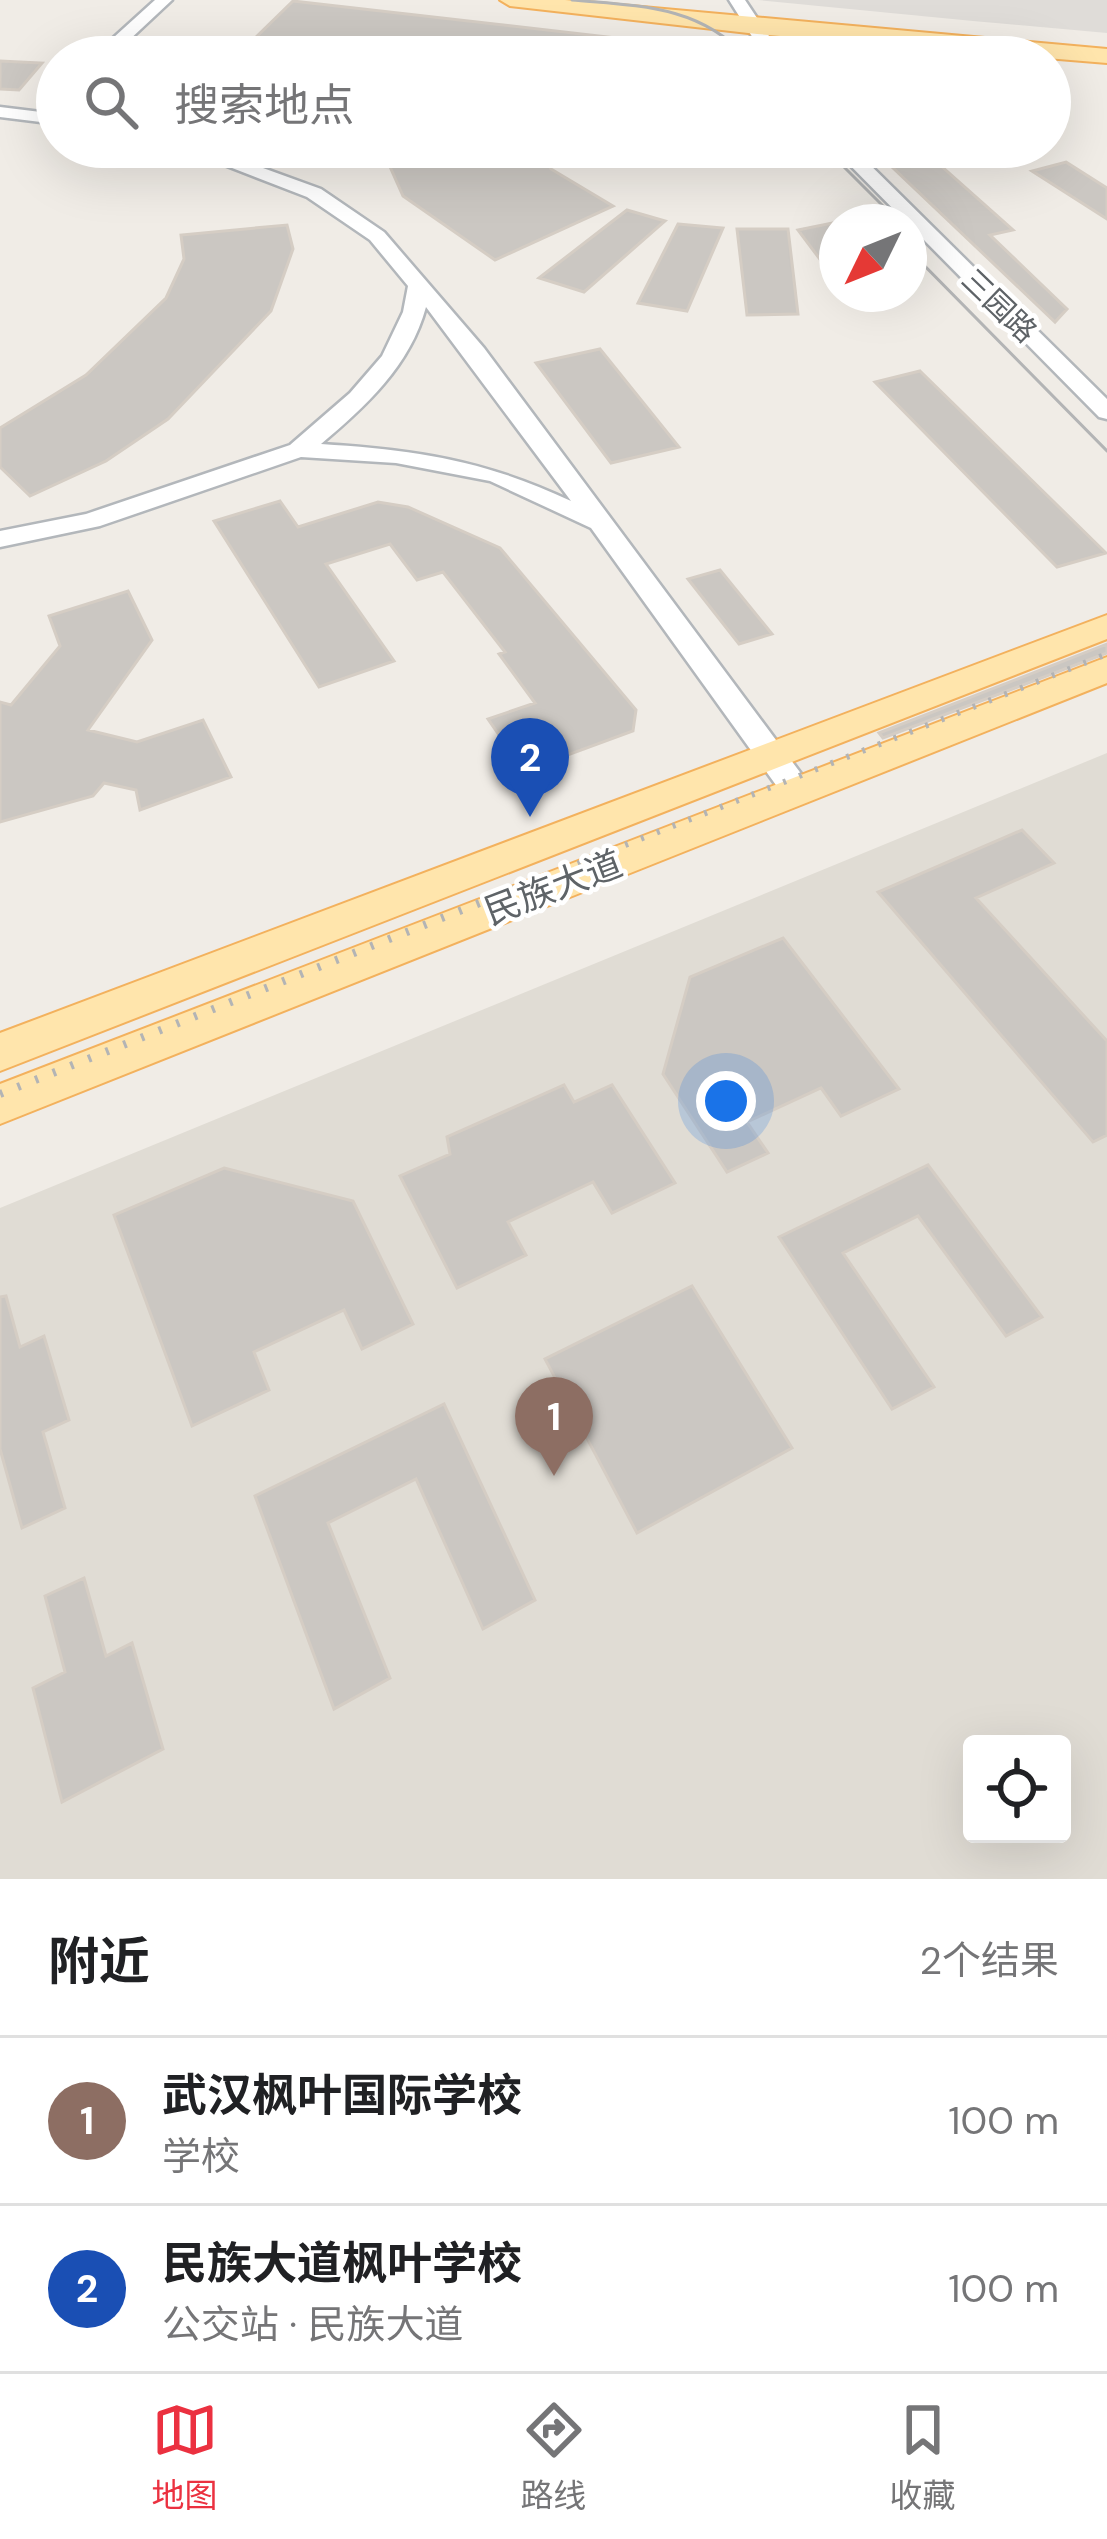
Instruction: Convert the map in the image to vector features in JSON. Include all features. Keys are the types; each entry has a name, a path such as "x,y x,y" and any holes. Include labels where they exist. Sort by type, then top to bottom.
{"main road":[{"path":"510,0 874,36"},
{"path":"703,0 989,36"},
{"path":"1071,47 1107,52"},
{"path":"1071,50 1107,52"},
{"name":"民族大道","path":"0,1052 1107,626"},
{"name":"民族大道","path":"0,1104 1107,669"}],"street":[{"path":"124,36 164,0"},
{"path":"737,2 762,36"},
{"path":"0,112 36,116"},
{"path":"245,168 314,193 376,236 476,353 797,791"},
{"name":"三园路","path":"862,168 1107,412"},
{"path":"298,450 388,366 416,320 419,286"},
{"path":"0,539 91,521 298,450 396,456 496,476 602,524"}],"shaded area":[{"path":"758,0 1107,0 1107,33 973,21"},
{"path":"1107,753 1107,1879 0,1879 0,1208"}],"building":[{"path":"293,1 599,36 257,36"},
{"path":"0,61 36,63 36,70 19,90 0,89"},
{"path":"1071,165 1107,188 1107,219 1032,171"},
{"path":"391,168 550,168 613,206 495,260 403,196"},
{"path":"893,168 943,168 1013,230 990,235 1067,309 1055,322"},
{"path":"627,210 665,221 584,292 539,278"},
{"path":"678,224 723,228 687,311 638,303"},
{"path":"287,225 293,249 271,311 168,419 106,461 30,496 0,467 0,428 86,375 166,298 184,259 181,235"},
{"path":"819,226 819,258 798,230"},
{"path":"737,229 788,229 798,314 747,315"},
{"path":"600,349 679,447 611,463 536,363"},
{"path":"920,371 1106,553 1057,567 875,382"},
{"path":"280,501 298,527 378,502 408,507 500,548 636,710 633,731 524,771 488,719 535,703 499,654 505,652 443,572 417,580 390,544 326,564 394,661 319,687 214,521"},
{"path":"720,570 772,634 739,644 688,579"},
{"path":"128,591 152,640 88,730 137,742 203,720 231,777 140,810 136,790 104,783 93,796 0,822 0,702 11,705 60,646 49,616"},
{"path":"1107,644 1107,653 883,738 879,733"},
{"path":"1022,830 1054,863 976,898 1107,1041 1107,1135 1093,1142 878,892"},
{"path":"783,938 899,1089 841,1116 821,1088 747,1122 768,1153 727,1172 663,1074 690,977"},
{"path":"564,1085 574,1102 612,1085 675,1183 612,1213 593,1182 508,1222 526,1255 457,1288 400,1176 450,1154 447,1137"},
{"path":"928,1165 1042,1317 1006,1336 918,1216 843,1253 934,1387 892,1409 779,1237"},
{"path":"224,1168 353,1201 413,1324 362,1349 344,1310 254,1352 269,1390 192,1426 114,1215"},
{"path":"692,1286 792,1448 637,1533 545,1359"},
{"path":"6,1296 20,1347 44,1336 69,1420 43,1432 65,1508 22,1528 0,1449 0,1297"},
{"path":"444,1404 535,1600 483,1629 416,1479 328,1523 390,1678 334,1709 255,1496"},
{"path":"84,1578 106,1656 132,1643 163,1749 62,1802 33,1688 65,1672 45,1596"}],"tram line":[{"path":"572,0 666,11 722,36"},
{"path":"845,168 881,204"},
{"path":"927,268 1107,451"}],"railway":[{"path":"562,870 1107,654"},
{"path":"0,1094 570,867"}],"place":[{"name":"民族大道枫叶学校","path":"530,817"},
{"name":"武汉枫叶国际学校","path":"554,1476"}]}
